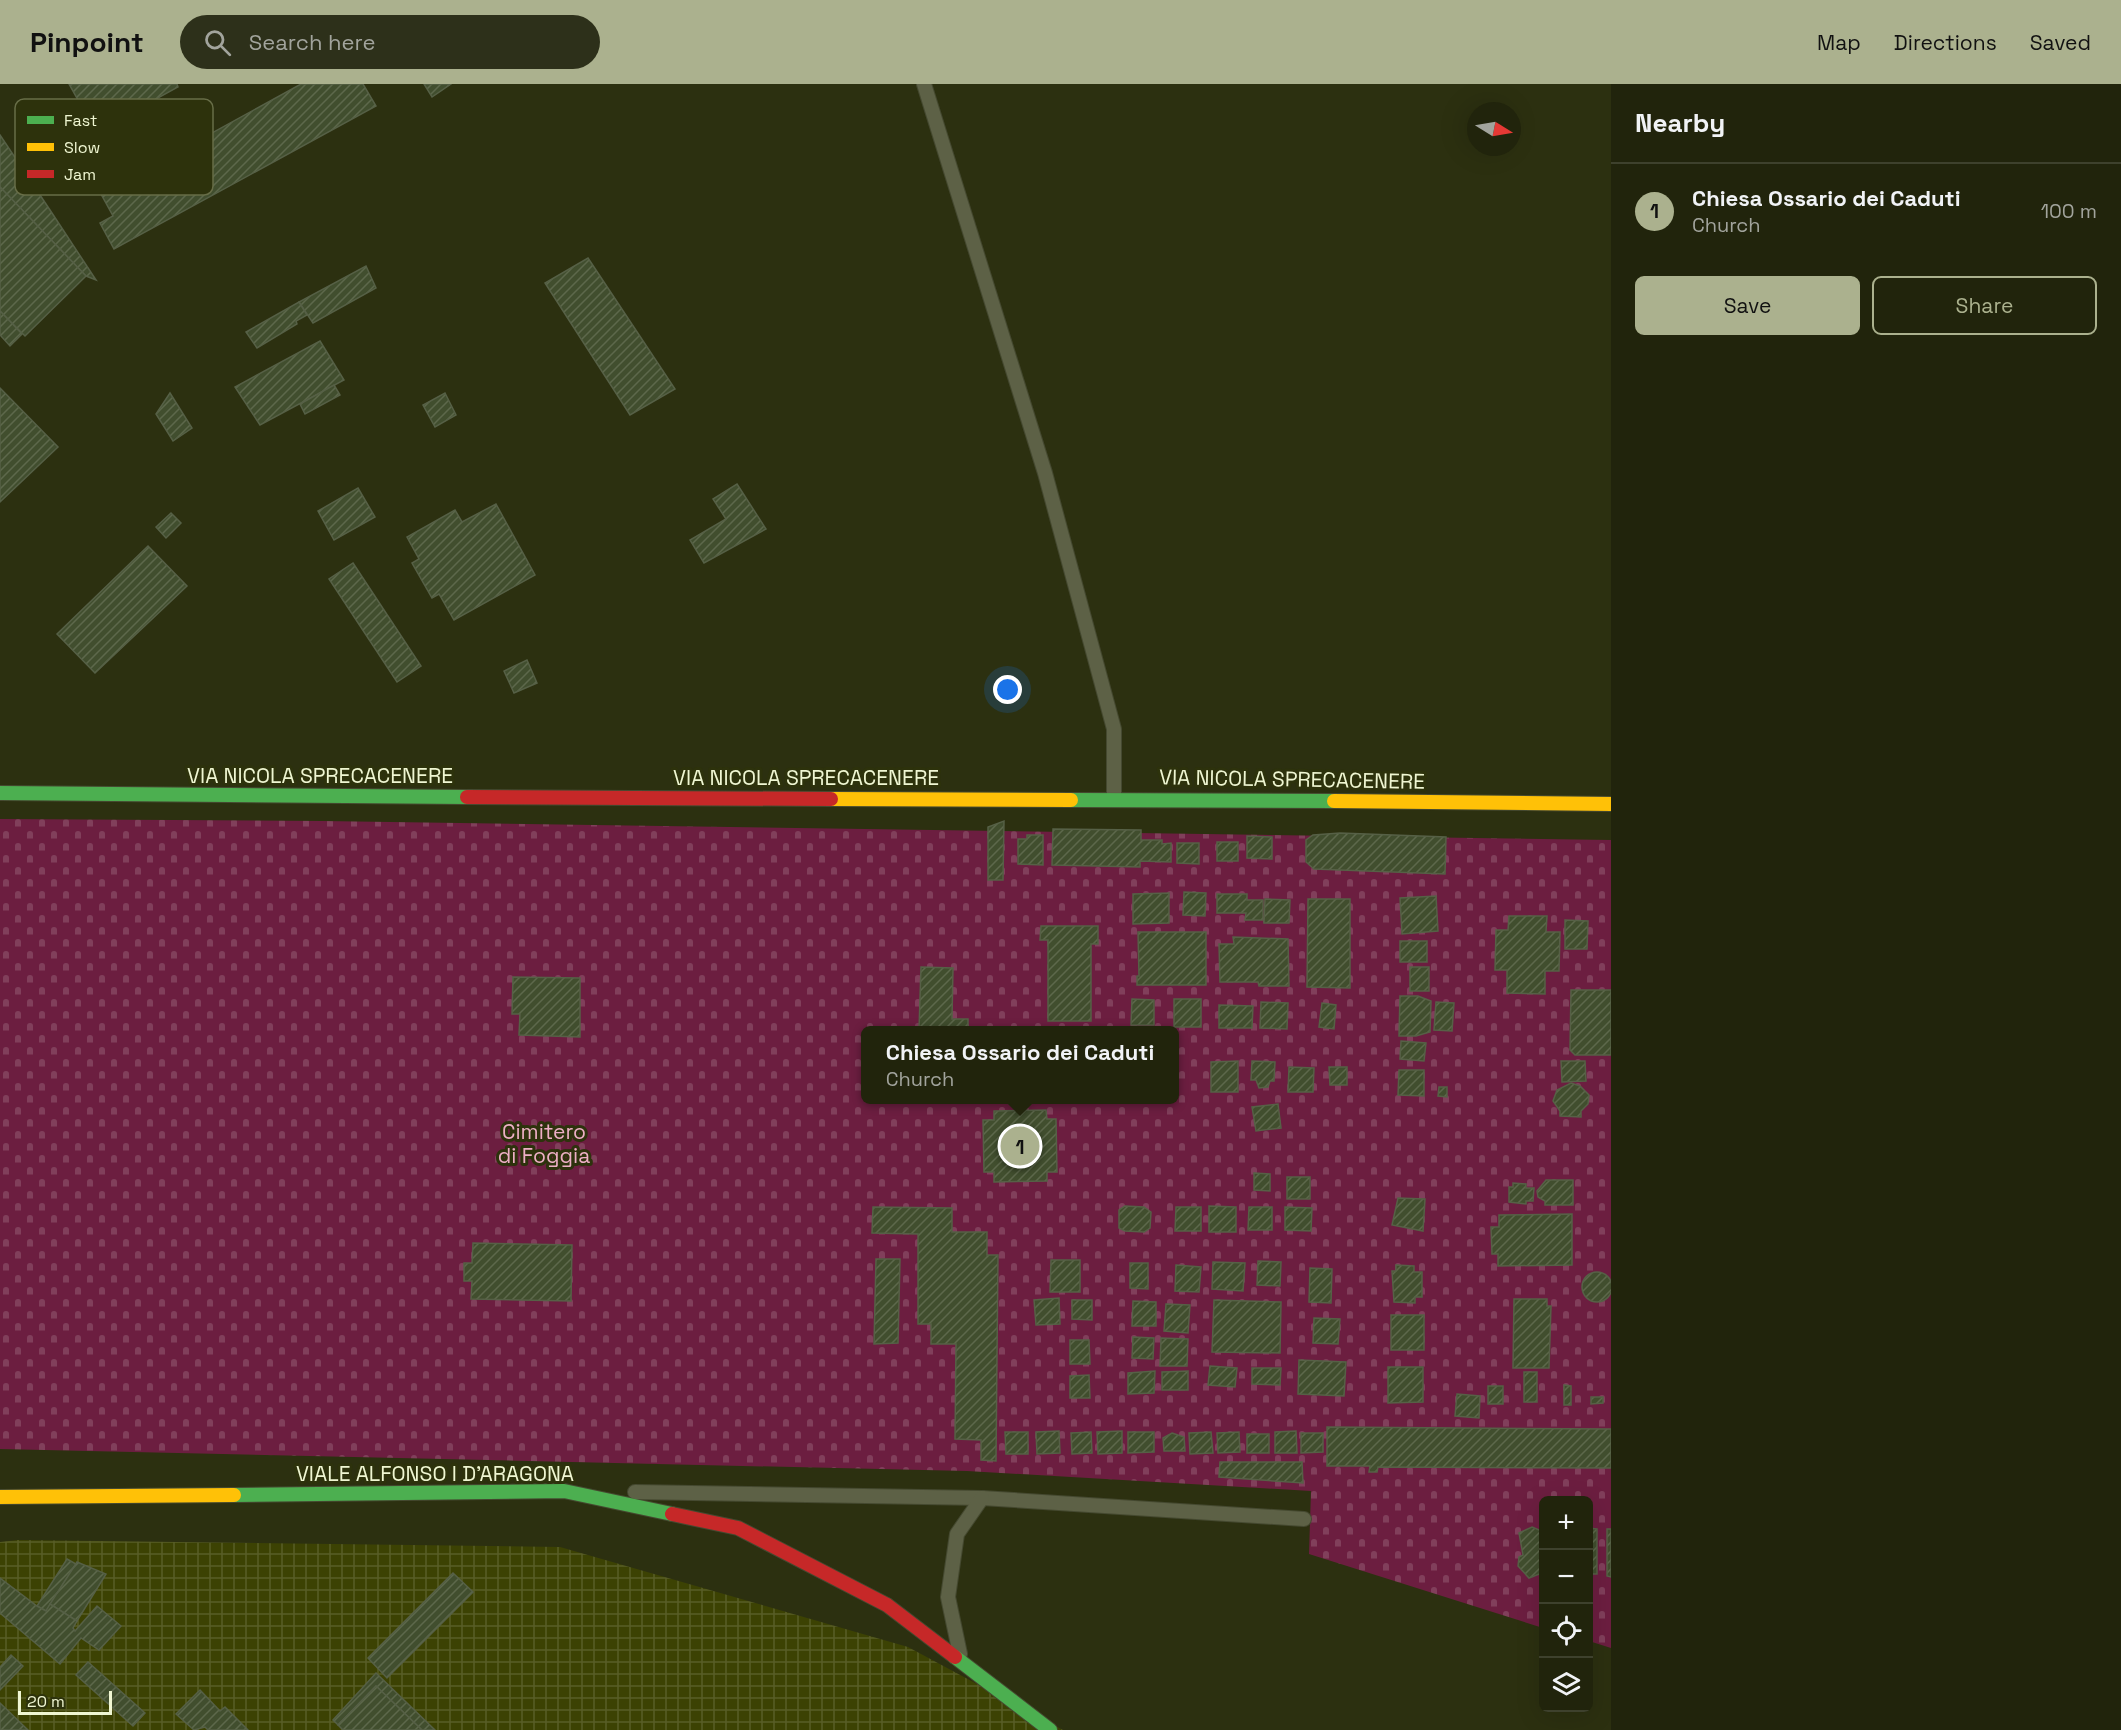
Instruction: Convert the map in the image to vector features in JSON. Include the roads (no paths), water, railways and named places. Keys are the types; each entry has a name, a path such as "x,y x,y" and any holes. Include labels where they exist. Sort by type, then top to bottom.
{"street":[{"name":"VIA NICOLA SPRECACENERE","path":"0,793 317,797 1114,798 1611,804"},
{"name":"VIALE ALFONSO I D'ARAGONA","path":"0,1487 80,1495"},
{"name":"VIALE ALFONSO I D'ARAGONA","path":"0,1497 564,1491 738,1528 887,1605 1050,1730"},
{"name":"VIALE ALFONSO I D'ARAGONA","path":"0,1512 80,1495"}],"lane":[{"path":"924,84 1045,473 1114,729 1114,798"},
{"path":"564,1491 982,1498 1304,1519"},
{"path":"961,1662 948,1597 957,1534 982,1498"}],"place":[{"name":"Chiesa Ossario dei Caduti","path":"1020,1146"}],"park label":[{"name":"Cimitero di Foggia","path":"544,1143"}]}
